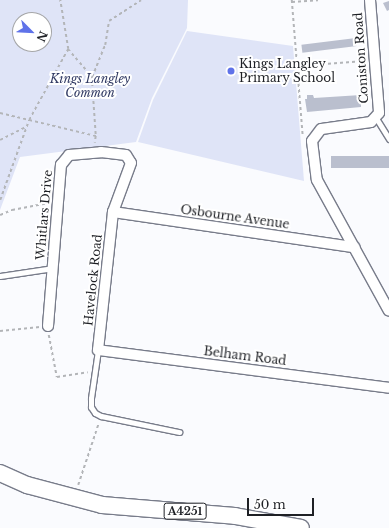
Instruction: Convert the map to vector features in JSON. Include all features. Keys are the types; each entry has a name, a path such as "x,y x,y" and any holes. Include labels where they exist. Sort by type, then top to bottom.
{"main road":[{"name":"A4251","path":"0,473 27,485 102,505 235,516 301,528"}],"street":[{"name":"Coniston Road","path":"312,141 321,129 371,122 378,114 370,0"},
{"path":"312,141 317,180 389,311"},
{"name":"Whitlars Drive","path":"48,326 60,201 61,165 69,155 94,153 126,155 131,163 113,212"},
{"name":"Osbourne Avenue","path":"113,212 354,247"},
{"name":"Havelock Road","path":"98,350 113,212"},
{"name":"Belham Road","path":"98,350 389,388"}],"lane":[{"path":"376,118 389,139"},
{"path":"0,276 53,268"},
{"path":"98,350 91,406 100,416 179,432"}],"path":[{"path":"60,0 68,49 92,77"},
{"path":"94,153 96,136 92,77 105,45 109,21 141,0"},
{"path":"312,141 304,141 292,1 318,0"},
{"path":"0,200 29,120 68,49"},
{"path":"298,66 375,60"},
{"path":"0,112 96,136"},
{"path":"0,140 26,127"},
{"path":"0,215 12,210 60,201"},
{"path":"0,331 48,326 57,377 95,371"},
{"path":"73,497 100,416"}],"green space":[{"name":"Kings Langley Common","path":"0,0 188,0 187,28 152,98 136,142 20,157 0,210"},
{"name":"Kings Langley Primary School","path":"187,31 293,46 304,181 138,142 153,100"}],"building":[{"path":"389,1 389,10 387,11 383,3"},
{"path":"356,38 357,46 302,53 301,45"},
{"path":"307,95 313,95 314,98 361,95 361,107 307,112 305,99 307,99"},
{"path":"331,156 389,156 389,168 331,168"}],"place":[{"name":"Kings Langley Primary School","path":"231,71"}]}
